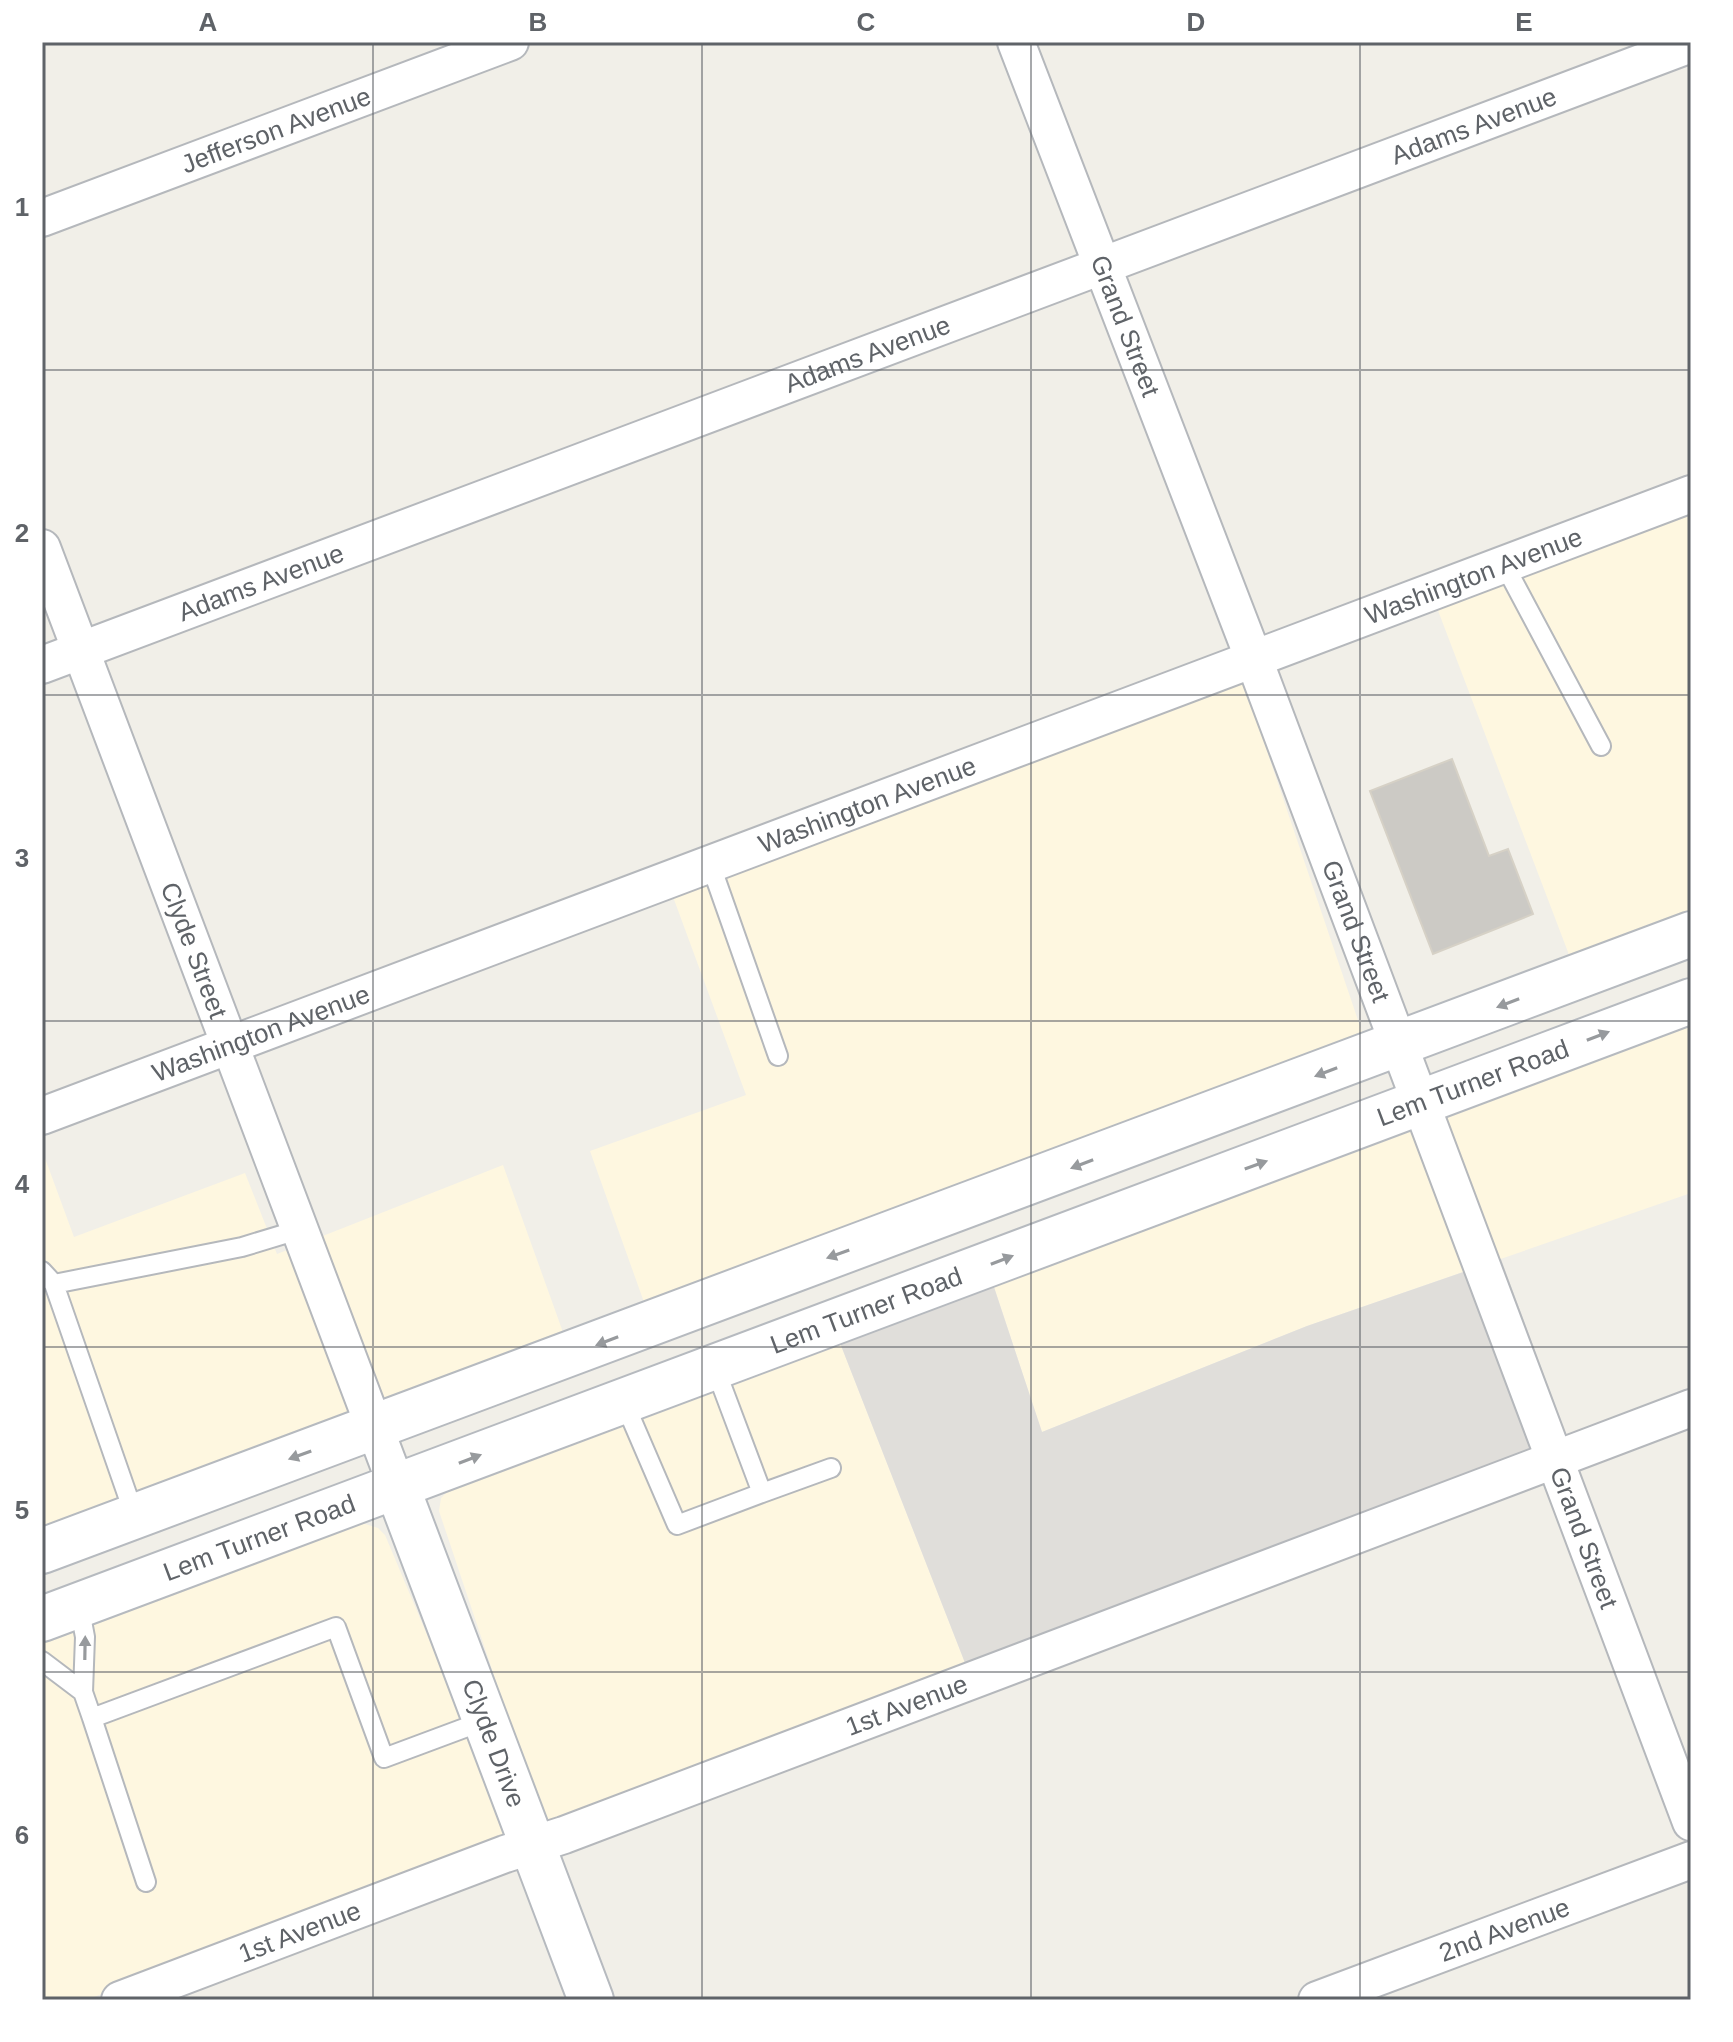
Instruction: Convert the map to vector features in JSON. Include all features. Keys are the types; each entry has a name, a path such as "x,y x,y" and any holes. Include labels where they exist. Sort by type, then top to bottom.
{"main road":[{"path":"42,1551 1691,934"},
{"name":"Lem Turner Road","path":"60,1612 1691,1001"},
{"name":"Clyde Drive","path":"397,1487 591,2000"}],"street":[{"name":"Jefferson Avenue","path":"42,218 510,42"},
{"name":"Grand Street","path":"1016,42 1253,657 1691,1822"},
{"name":"Adams Avenue","path":"42,665 1691,44"},
{"name":"Washington Avenue","path":"42,1116 1691,494"},
{"name":"Clyde Street","path":"42,548 397,1487"},
{"name":"1st Avenue","path":"120,2000 1691,1408"},
{"name":"2nd Avenue","path":"1317,2000 1691,1860"}],"lane":[{"path":"1504,564 1601,746"},
{"path":"710,863 778,1056"},
{"path":"135,1517 48,1278 242,1247 298,1230"},
{"path":"715,1368 762,1493"},
{"path":"624,1402 677,1525 831,1468"},
{"path":"60,1612 85,1637 83,1692 146,1882"},
{"path":"92,1718 336,1627 384,1758 486,1720"},
{"path":"42,1661 83,1692"}],"shaded area":[{"path":"1691,505 1691,914 1571,960 1434,600"},
{"path":"1243,680 1363,1035 645,1305 590,1151 746,1095 672,894"},
{"path":"1691,1017 1691,1193 1307,1326 1042,1432 994,1287 1252,1191"},
{"path":"42,1150 74,1237 245,1173 277,1254 503,1165 564,1335 340,1416 42,1530"},
{"path":"1501,1259 1567,1437 967,1668 840,1343 994,1287 1042,1432 1307,1326"},
{"path":"840,1343 967,1668 544,1825 439,1511 441,1498 452,1487"},
{"path":"365,1524 378,1528 385,1535 512,1837 86,2000 42,2000 42,1641 352,1525"}],"building":[{"path":"1452,759 1489,856 1508,849 1533,914 1433,954 1370,791"}]}
